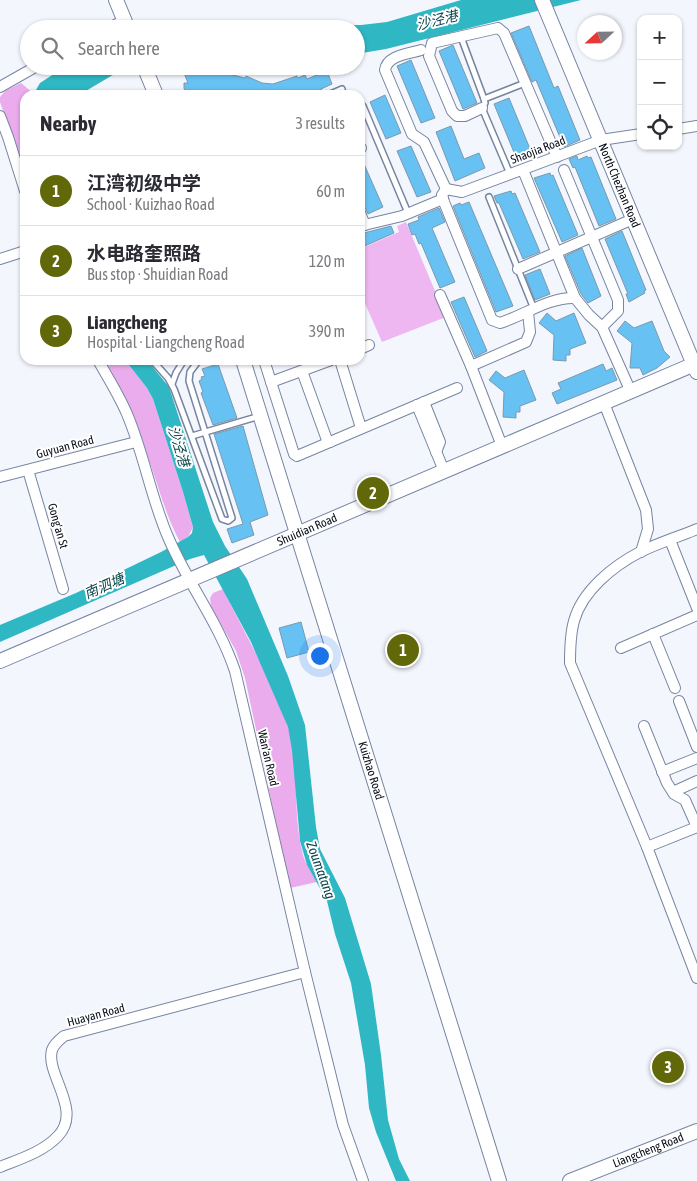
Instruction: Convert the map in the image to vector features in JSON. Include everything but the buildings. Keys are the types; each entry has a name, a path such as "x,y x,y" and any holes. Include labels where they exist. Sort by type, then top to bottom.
{"main road":[{"path":"116,0 124,20"},
{"name":"North Chezhan Road","path":"544,6 696,367"},
{"path":"148,75 154,90"},
{"name":"Kuizhao Road","path":"245,365 499,1181"},
{"name":"Shuidian Road","path":"0,662 209,574 502,446 696,367"},
{"name":"Liangcheng Road","path":"570,1181 697,1131"}],"street":[{"path":"483,104 465,116 457,116 452,111 429,56 432,43 498,28 504,33 557,157"},
{"path":"421,50 390,59 385,70 412,134 424,142 492,320 500,323 565,298 575,298"},
{"path":"0,87 21,75"},
{"path":"0,117 20,175"},
{"path":"682,128 697,126"},
{"name":"Shaojia Road","path":"445,194 462,192 601,140 637,135"},
{"path":"523,170 575,298 602,328 631,392"},
{"path":"564,170 618,300 618,311 602,328"},
{"path":"365,225 408,214 445,194"},
{"path":"518,269 633,219"},
{"path":"0,259 20,253"},
{"path":"440,295 471,366 502,446"},
{"path":"471,366 526,342 530,332 531,310"},
{"name":"Wan'an Road","path":"101,365 127,415 160,518 169,540 181,565 218,628 235,671 305,972 343,1125 363,1181"},
{"path":"266,365 294,454 297,456 457,388"},
{"path":"342,365 362,428"},
{"path":"271,382 306,367 327,440 330,442"},
{"path":"420,403 440,442 436,452 444,471"},
{"path":"604,403 646,510 648,529 641,552"},
{"name":"Guyuan Road","path":"0,477 136,442"},
{"name":"Gong'an St","path":"28,470 63,589"},
{"path":"697,529 641,552 625,561 594,587 583,601 574,620 570,640 570,664 601,727 697,978"},
{"path":"670,540 697,608"},
{"path":"622,648 697,615"},
{"path":"653,634 675,688"},
{"path":"679,701 697,747"},
{"path":"644,726 667,783 673,792 685,800 697,827 647,847"},
{"path":"662,772 697,758"},
{"path":"673,792 697,781"},
{"name":"Huayan Road","path":"0,1167 47,1145 60,1134 66,1121 65,1104 52,1061 52,1051 56,1042 64,1036 305,972"}],"lane":[{"path":"461,36 483,104 510,174"},
{"path":"483,104 526,83"},
{"path":"365,111 408,214"},
{"path":"488,197 518,269 531,310"},
{"path":"156,365 172,384 222,519 228,521 232,518 189,381 190,372 196,365"},
{"path":"172,384 181,365"},
{"path":"192,436 261,416"},
{"path":"211,490 222,486"}],"shaded area":[{"path":"21,83 29,90 20,90 20,159 0,102 0,97 5,91"},
{"path":"406,222 446,317 382,342 365,303 365,247 399,232 397,226"},
{"path":"108,365 129,365 153,399 193,527 188,537 180,542 167,514 151,466 118,385"},
{"path":"223,589 266,674 288,727 294,759 300,839 304,859 317,882 290,888 245,678 236,651 211,606 210,598 213,593"}],"water":[{"name":"沙泾港","path":"461,0 581,0 386,49 365,52 365,25 387,22"},
{"path":"52,75 113,75 87,90 36,90 40,83"},
{"path":"129,365 151,365 169,387 213,522 225,546 247,579 288,676 305,725 320,849 345,898 371,984 388,1120 399,1159 410,1181 396,1181 376,1132 369,1108 365,1065 351,983 335,934 327,901 307,865 300,841 292,750 288,727 251,642 204,555 190,559 0,642 0,625 76,593 161,552 192,533 193,527 183,492 153,399"}],"place":[{"name":"水电路奎照路","path":"373,493"},
{"name":"江湾初级中学","path":"403,650"},
{"name":"Liangcheng","path":"668,1067"}],"water label":[{"name":"南泗塘","path":"104,586"},
{"name":"Zoumatang","path":"321,870"}]}
